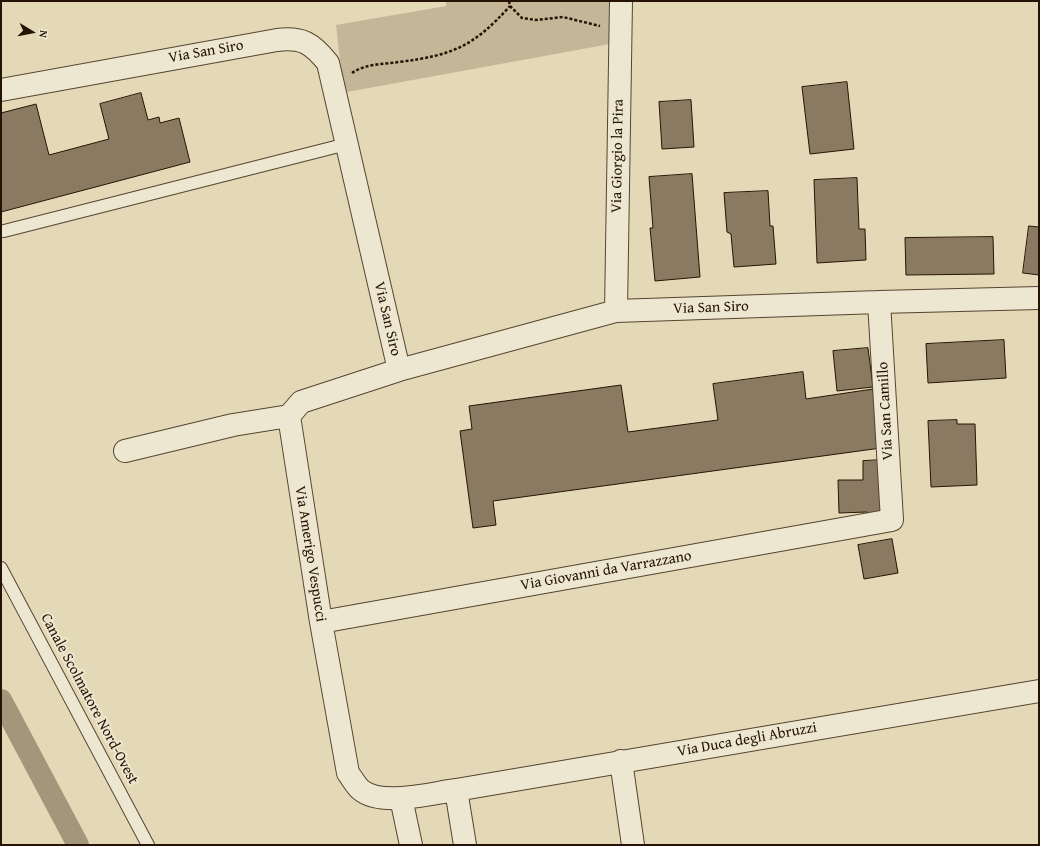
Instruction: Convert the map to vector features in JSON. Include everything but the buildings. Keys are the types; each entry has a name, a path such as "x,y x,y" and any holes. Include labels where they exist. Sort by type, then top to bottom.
{"street":[{"name":"Via Giorgio la Pira","path":"616,311 621,1"},
{"name":"Via San Siro","path":"1,90 294,38 306,43 321,54 328,63 399,370 616,311 1039,298"},
{"name":"Via San Camillo","path":"879,302 892,520"},
{"path":"125,452 233,425 289,416 301,402 399,370"},
{"name":"Via Amerigo Vespucci","path":"289,416 321,622 348,773 361,790 377,797"},
{"name":"Via Giovanni da Varrazzano","path":"321,622 892,520"},
{"name":"Via Duca degli Abruzzi","path":"377,797 401,798 456,790 1039,691"},
{"path":"621,761 633,845"},
{"path":"456,790 465,845"},
{"path":"401,798 410,845"}],"lane":[{"path":"4,231 347,144"},
{"name":"Canale Scolmatore Nord-Ovest","path":"1,568 148,845"}],"path":[{"path":"509,1 510,6 522,18 549,20 563,17 621,31"},
{"path":"333,85 358,69 430,58 454,50 477,38 510,6"}],"shaded area":[{"path":"446,1 611,1 610,44 347,92 342,79 336,25 446,6"}],"waterway":[{"path":"1,700 78,845"}]}
